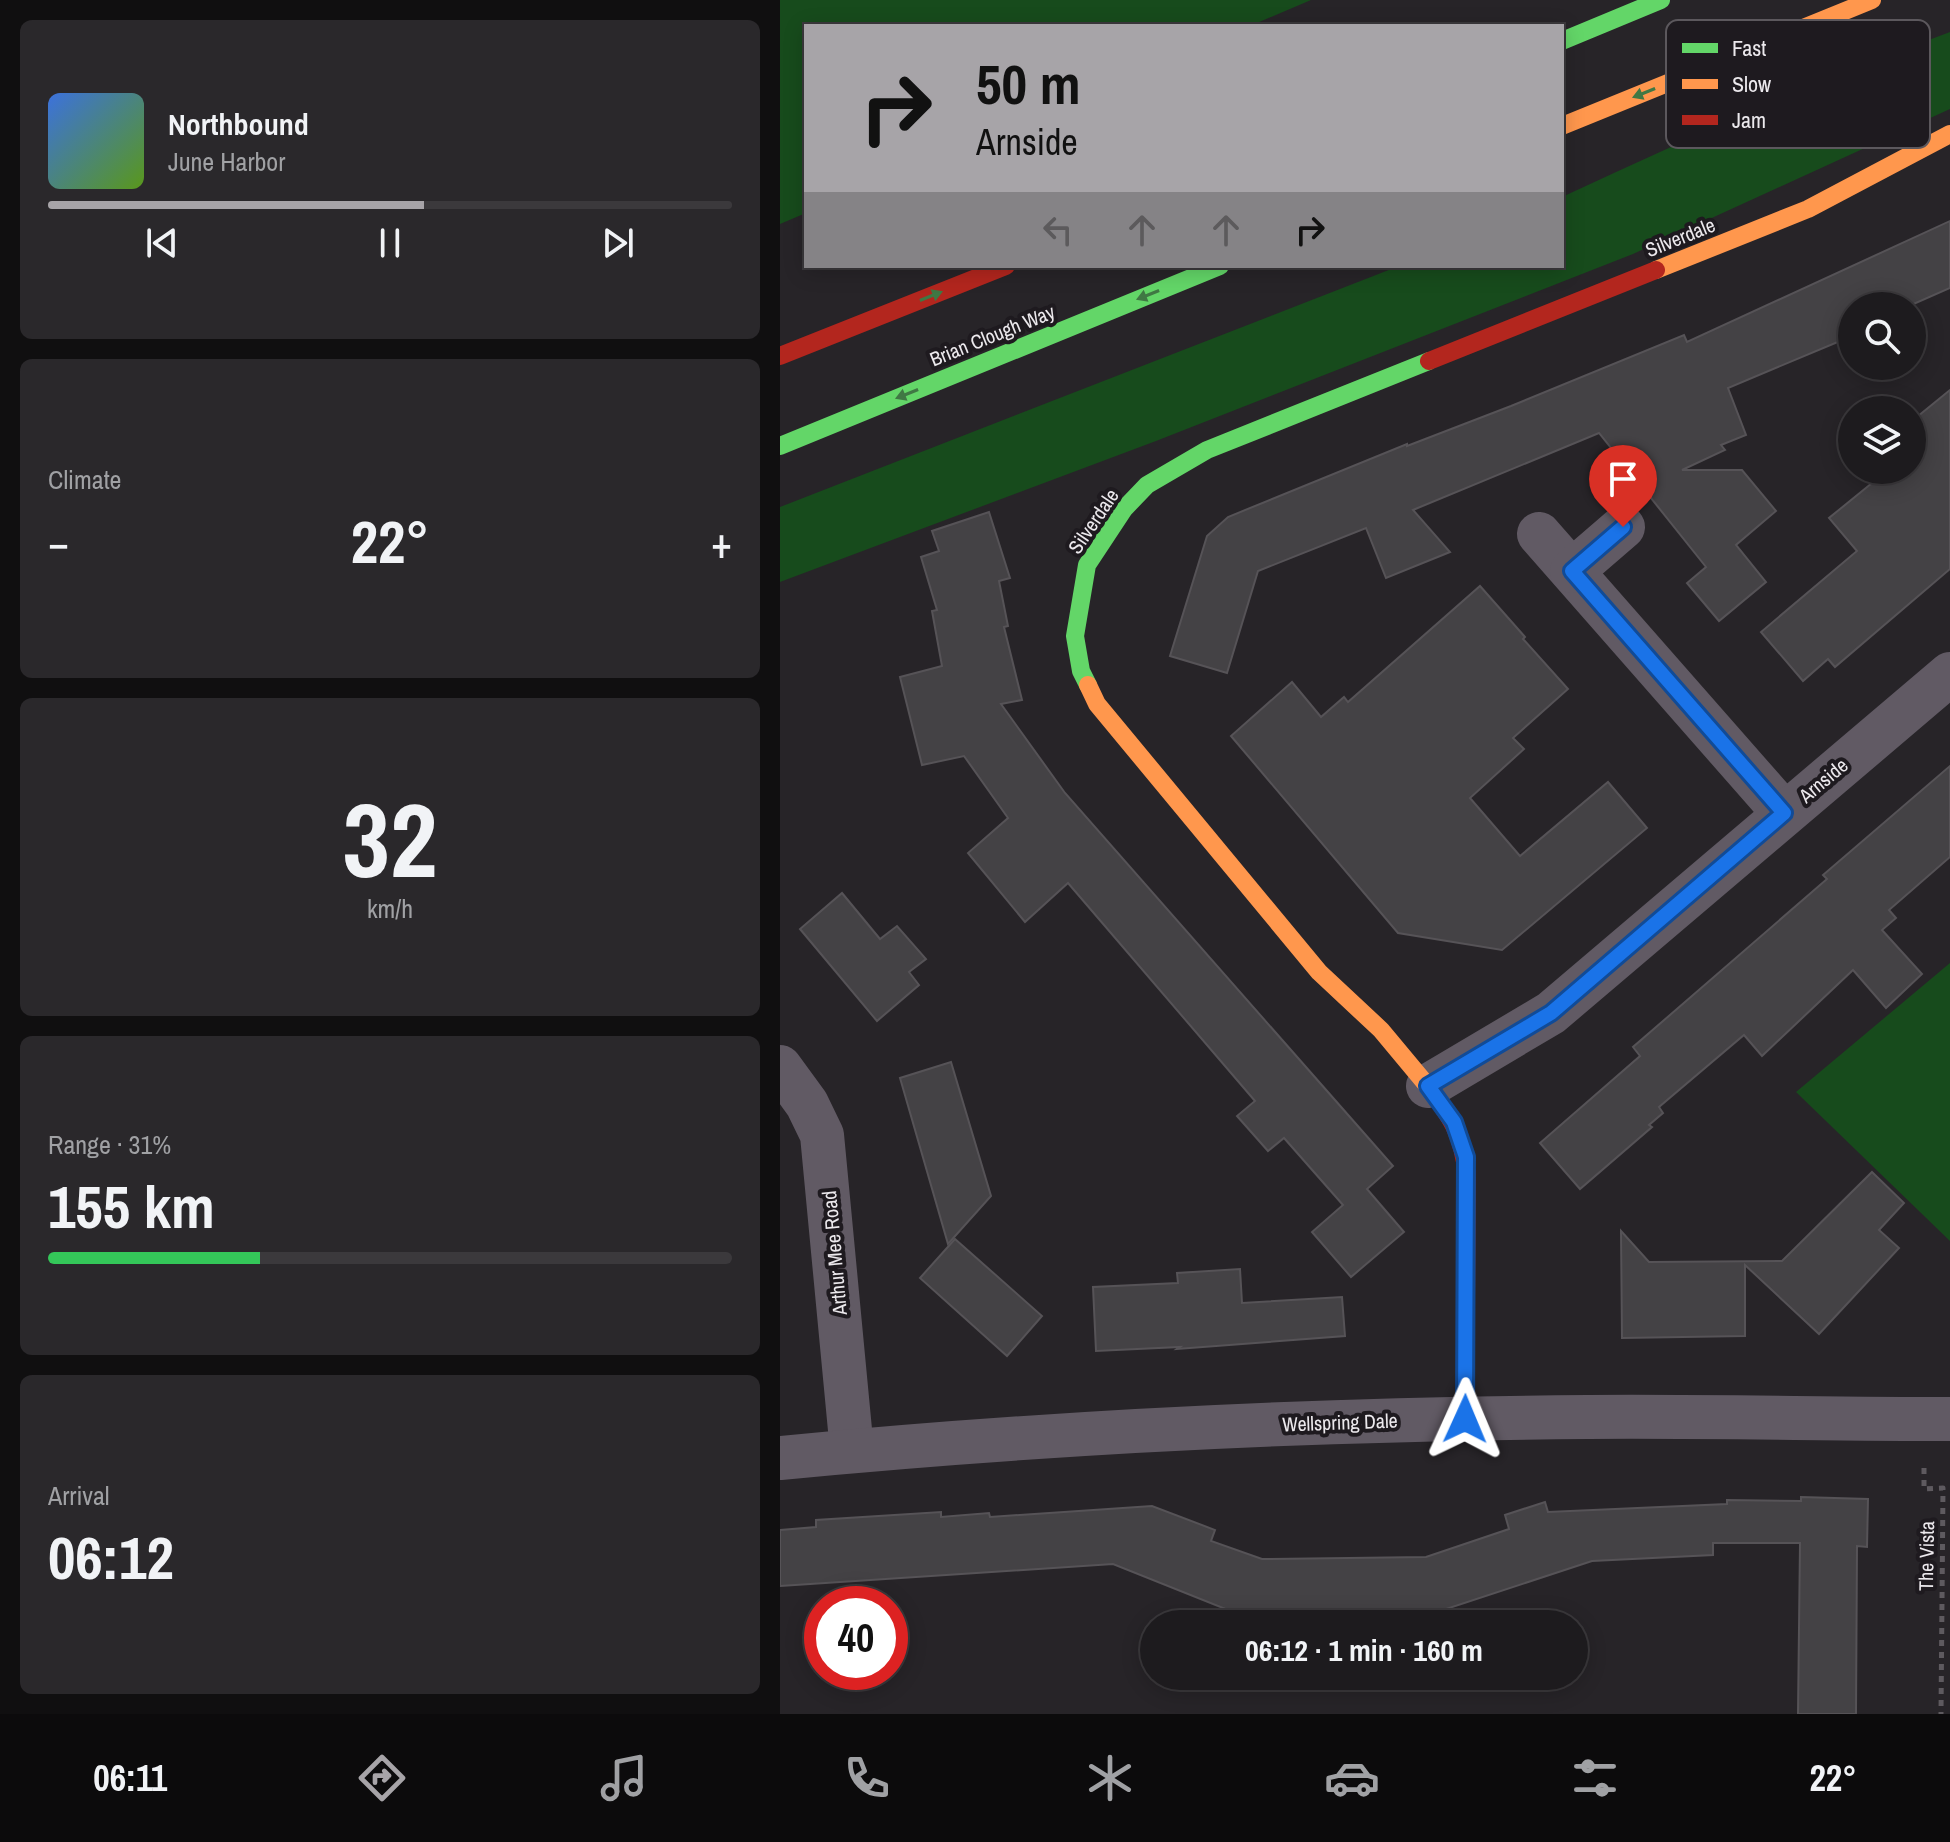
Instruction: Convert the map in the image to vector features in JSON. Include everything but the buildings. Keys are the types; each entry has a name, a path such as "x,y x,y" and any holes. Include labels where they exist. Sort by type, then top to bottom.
{"main road":[{"path":"1564,40 1661,0"},
{"path":"1823,20 1872,0"},
{"path":"1564,125 1666,84"},
{"name":"Silverdale","path":"1930,145 1950,134"},
{"name":"Silverdale","path":"1465,1419 1466,1157 1454,1122 1381,1030 1319,972 1097,704 1081,671 1075,636 1087,565 1124,509 1147,485 1207,450 1808,209 1923,148"},
{"path":"780,356 1001,268"},
{"name":"Brian Clough Way","path":"780,446 1215,268"}],"street":[{"path":"1572,571 1623,527"},
{"path":"1539,534 1784,813"},
{"name":"Arnside","path":"1428,1086 1551,1013 1950,674"},
{"name":"Arthur Mee Road","path":"780,1067 807,1104 822,1135 852,1451"},
{"name":"Wellspring Dale","path":"780,1458 1009,1437 1205,1426 1603,1417 1937,1419"}],"path":[{"name":"The Vista","path":"1937,1419 1924,1489 1946,1488 1941,1714"}],"green space":[{"path":"780,0 1311,0 1255,24 804,24 804,214 780,224"},
{"path":"1950,32 1950,109 1930,118 1930,40"},
{"path":"1669,148 1865,148 1633,254 1156,441 780,582 780,507 1394,268 1564,268 1564,196"},
{"path":"1950,963 1950,1241 1796,1092"}],"traffic: fast":[{"path":"1564,40 1661,0"},
{"path":"780,446 1215,268"},
{"path":"1088,685 1081,671 1075,636 1087,565 1124,509 1147,485 1207,450 1429,361"}],"traffic: slow":[{"path":"1823,20 1872,0"},
{"path":"1564,125 1666,84"},
{"path":"1930,145 1950,134"},
{"path":"1656,270 1808,209 1923,148"},
{"path":"1088,685 1097,704 1319,972 1381,1030 1431,1090"}],"traffic: jam":[{"path":"780,356 1001,268"},
{"path":"1429,361 1656,270"},
{"path":"1431,1090 1456,1130 1467,1175 1465,1419"}],"route":[{"path":"1465,1419 1466,1157 1454,1122 1428,1086 1551,1013 1784,813 1572,571 1623,527"}]}
